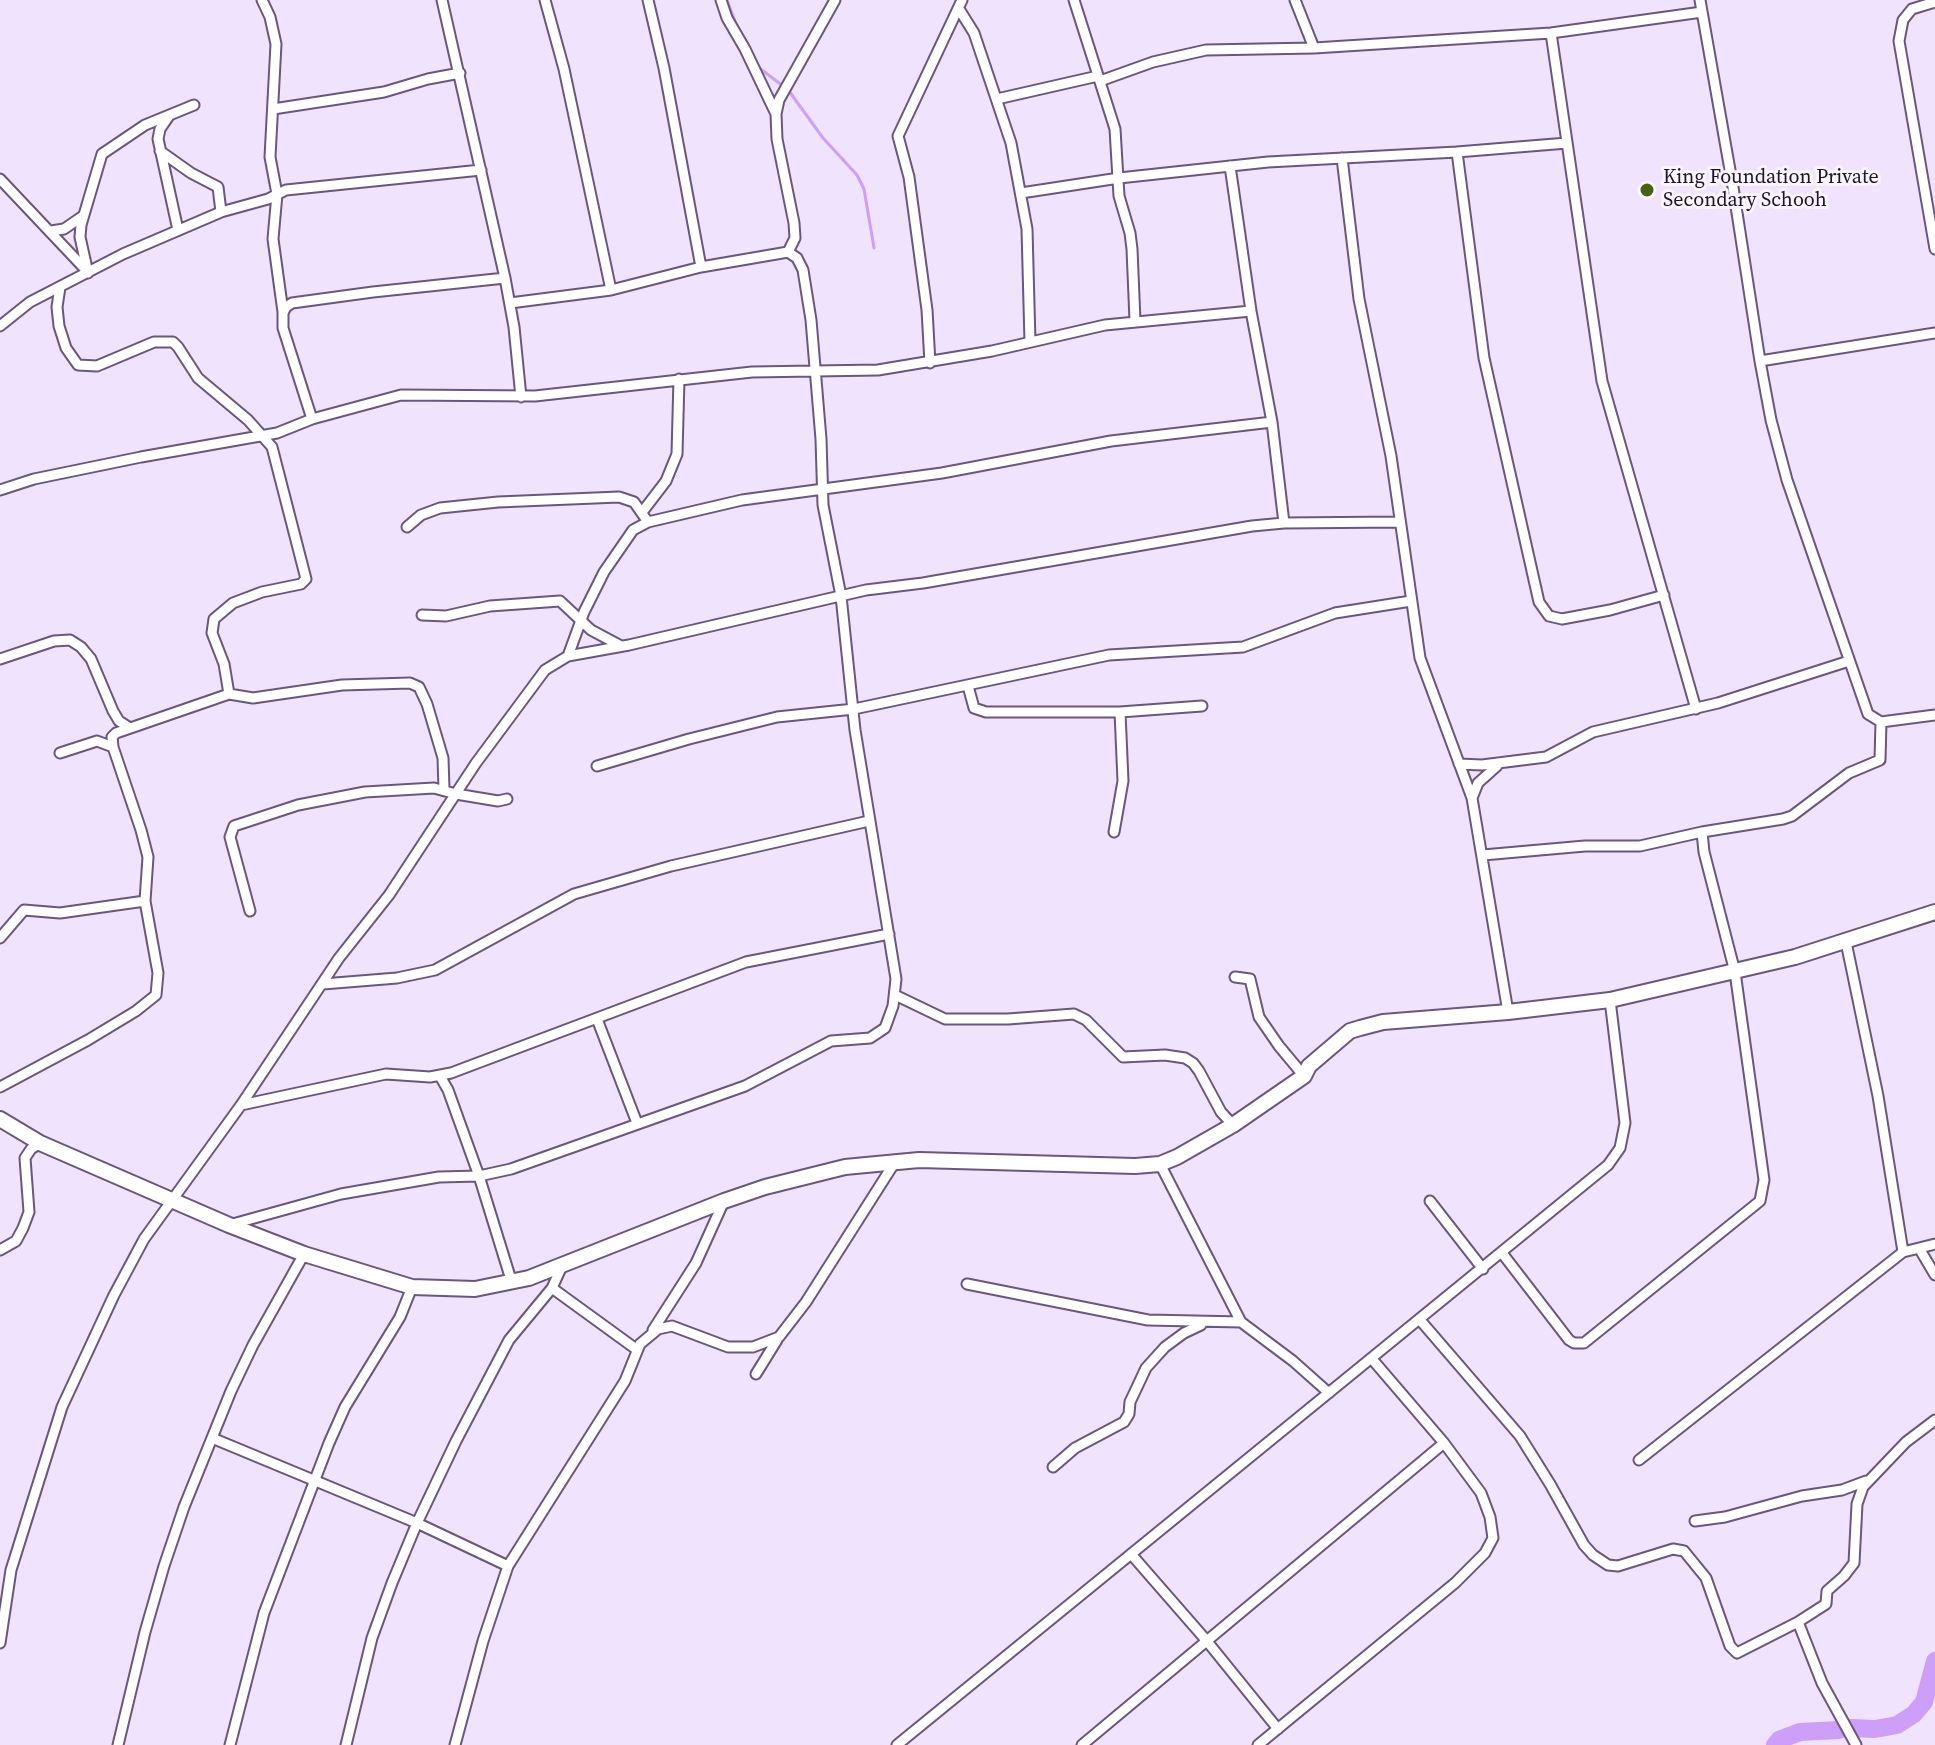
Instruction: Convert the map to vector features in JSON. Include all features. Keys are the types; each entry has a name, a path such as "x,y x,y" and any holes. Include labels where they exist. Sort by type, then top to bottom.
{"street":[{"path":"262,0 270,17 276,44 270,157 277,194 273,239 286,340 312,419"},
{"path":"442,0 510,303 521,397"},
{"path":"545,0 564,69 611,290"},
{"path":"648,0 664,68 701,267"},
{"path":"721,0 727,18 776,114"},
{"path":"788,252 795,238 794,223 779,154 776,114 779,100 835,0"},
{"path":"1074,0 1115,129 1119,196 1130,233 1135,321"},
{"path":"1295,0 1314,48"},
{"path":"1700,0 1760,361 1787,480 1868,714 1881,722 1935,715"},
{"path":"1935,2 1912,9 1903,20 1899,41 1935,249"},
{"path":"960,4 974,33 1011,143 1030,260 1030,342"},
{"path":"930,363 927,310 909,177 898,136 960,4"},
{"path":"997,99 1099,79 1206,50 1314,48 1551,33 1702,12"},
{"path":"1551,33 1602,381 1696,709"},
{"path":"273,109 384,92 460,73"},
{"path":"88,273 80,237 102,154 145,125 194,105"},
{"path":"172,114 160,129 160,151 178,230"},
{"path":"1021,193 1230,166 1567,143"},
{"path":"160,151 218,187 221,212"},
{"path":"1457,152 1484,358 1541,608 1549,616 1562,619 1664,595"},
{"path":"1342,158 1361,312 1384,418 1411,601 1426,676 1472,798 1508,1012"},
{"path":"1230,166 1251,311 1272,422 1284,523"},
{"path":"0,326 30,302 178,230 294,188 481,170"},
{"path":"0,179 88,273"},
{"path":"51,231 64,229 84,215"},
{"path":"229,1225 341,1194 439,1177 479,1176 511,1169 745,1086 831,1041 875,1035 885,1028 891,1016 896,979 855,730 841,596 821,488 821,439 811,320 803,270 797,258 788,252 701,267 611,290 510,303"},
{"path":"283,313 292,303 505,278"},
{"path":"60,287 57,307 59,326 66,348 78,365 97,366 154,342 168,340 178,347 198,378 263,435 276,458 306,579 301,584 244,598 225,607 214,619 212,633 224,664 229,694"},
{"path":"0,490 34,479 277,433 312,419 401,395 521,397 778,371 878,370 930,363 1094,327 1251,311"},
{"path":"1760,361 1935,333"},
{"path":"643,511 666,481 677,454 679,379"},
{"path":"568,656 588,603 613,556 633,530 648,522 742,500 942,473 1099,443 1272,422"},
{"path":"407,527 421,515 440,508 498,502 619,497 634,502 648,522"},
{"path":"0,1643 11,1570 62,1407 144,1239 241,1105 339,958 389,895 456,794 545,670 568,656 883,587 1284,523 1398,522"},
{"path":"422,615 456,615 490,606 560,601 594,632 621,646"},
{"path":"597,766 777,717 854,709 1109,655 1243,647 1335,613 1411,601"},
{"path":"0,659 54,641 70,640 91,659 113,711 119,721 130,728"},
{"path":"1459,764 1482,765 1546,757 1582,735 1696,709 1849,661"},
{"path":"0,1087 88,1040 156,995 158,973 145,901 148,857 113,747 112,737 116,733 229,694 253,698 377,682 415,684 422,691 427,704 443,758 444,789"},
{"path":"968,686 974,708 986,712 1120,712 1202,706"},
{"path":"1114,832 1123,781 1120,712"},
{"path":"1483,855 1585,846 1640,846 1792,816 1849,773 1880,760 1881,722"},
{"path":"60,753 97,741 113,747"},
{"path":"1472,798 1487,772 1503,762"},
{"path":"250,911 230,837 234,826 273,812 365,792 444,789 498,801 507,799"},
{"path":"323,984 397,978 435,970 574,894 671,866 869,821"},
{"path":"1502,1253 1569,1340 1584,1343 1760,1201 1764,1180 1735,972 1704,852 1702,832"},
{"path":"0,938 24,910 60,913 145,901"},
{"path":"0,1119 40,1143 304,1254 412,1287 459,1291 512,1283 724,1201 845,1167 895,1162 1160,1164 1233,1125 1304,1076 1309,1066 1350,1031 1383,1022 1610,1000 1735,972 1846,942 1935,912"},
{"path":"241,1105 386,1074 440,1076 746,962 889,934"},
{"path":"1846,942 1878,1096 1903,1252"},
{"path":"1235,977 1250,979 1259,1017 1304,1076"},
{"path":"895,995 945,1019 1008,1019 1074,1014 1086,1020 1123,1057 1165,1055 1185,1058 1193,1063 1221,1112 1233,1125"},
{"path":"897,1745 1483,1269 1616,1156 1624,1136 1625,1110 1610,1000"},
{"path":"597,1019 637,1123"},
{"path":"440,1076 479,1176 512,1283"},
{"path":"0,1250 16,1241 29,1212 25,1158 40,1143"},
{"path":"756,1374 895,1162"},
{"path":"1160,1164 1241,1322 1329,1393"},
{"path":"455,1745 483,1641 508,1566 625,1381 636,1349 651,1333 696,1263 724,1201"},
{"path":"1430,1201 1483,1269"},
{"path":"1639,1460 1903,1252 1935,1244"},
{"path":"1919,1248 1935,1275"},
{"path":"118,1745 164,1566 212,1438 253,1345 304,1254"},
{"path":"346,1745 372,1638 417,1523 509,1340 552,1288 562,1266"},
{"path":"967,1284 1148,1320 1205,1324 1241,1322"},
{"path":"230,1745 264,1613 315,1481 345,1407 400,1317 412,1287"},
{"path":"552,1288 636,1349"},
{"path":"1420,1320 1520,1436 1584,1545 1593,1555 1608,1565 1618,1566 1673,1549 1684,1551 1706,1578 1730,1646 1737,1653 1824,1606 1827,1591 1854,1563 1859,1495 1869,1480 1915,1433 1935,1420"},
{"path":"1053,1467 1075,1448 1124,1422 1146,1368 1165,1347 1184,1333 1205,1324"},
{"path":"651,1333 665,1327 679,1327 711,1343 742,1348 766,1344 779,1337"},
{"path":"1258,1745 1455,1583 1490,1546 1493,1538 1487,1505 1481,1493 1444,1443 1372,1359"},
{"path":"212,1438 417,1523 508,1566"},
{"path":"1082,1745 1444,1443"},
{"path":"1695,1521 1842,1490 1869,1480"},
{"path":"1131,1554 1278,1729"},
{"path":"1798,1622 1822,1683 1856,1745"}],"waterway":[{"path":"727,0 736,24"},
{"path":"758,67 783,86"},
{"path":"789,91 823,138 857,175 864,189 874,248"},
{"path":"1851,1728 1875,1729 1897,1725 1914,1714 1924,1702 1935,1661"},
{"path":"1775,1745 1779,1740 1800,1732 1839,1730"}],"place":[{"name":"King Foundation Private Secondary Schooh","path":"1647,190"}]}
